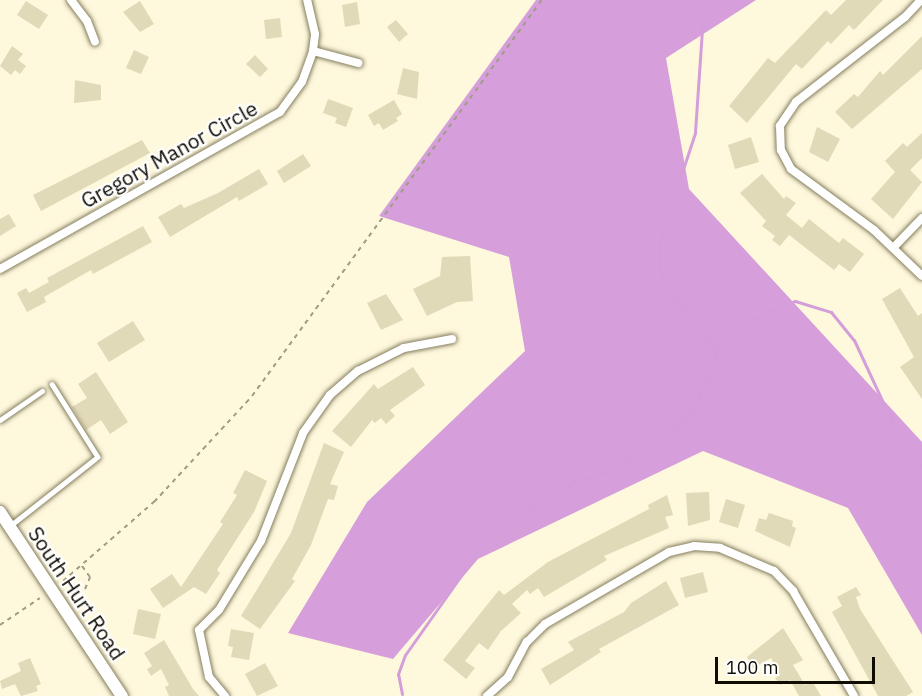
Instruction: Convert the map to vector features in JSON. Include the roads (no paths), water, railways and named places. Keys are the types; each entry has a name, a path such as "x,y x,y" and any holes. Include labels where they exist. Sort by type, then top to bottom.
{"street":[{"path":"71,0 87,21 95,42"},
{"name":"Gregory Manor Circle","path":"0,269 280,112 302,82 313,51 315,34 307,0"},
{"path":"921,0 905,17 796,102 780,126 781,150 791,169 894,248 922,276"},
{"path":"313,51 358,63"},
{"path":"894,248 922,218"},
{"path":"225,696 209,676 199,630 219,610 261,541 303,433 330,395 358,371 404,348 452,339"},
{"name":"South Hurt Road","path":"0,512 122,696"},
{"path":"487,696 508,677 528,642 545,624 669,552 694,546 720,549 774,572 793,591 854,696"}],"lane":[{"path":"9,526 97,458 52,384"},
{"path":"0,420 42,391"}],"waterway":[{"path":"704,0 695,133 661,236 658,265 669,291 717,350"},
{"path":"402,694 398,674 405,655 491,533 576,481 610,471 673,433 697,403 719,347 743,325 770,311 795,301 831,312 854,340 892,422 922,467"}]}
